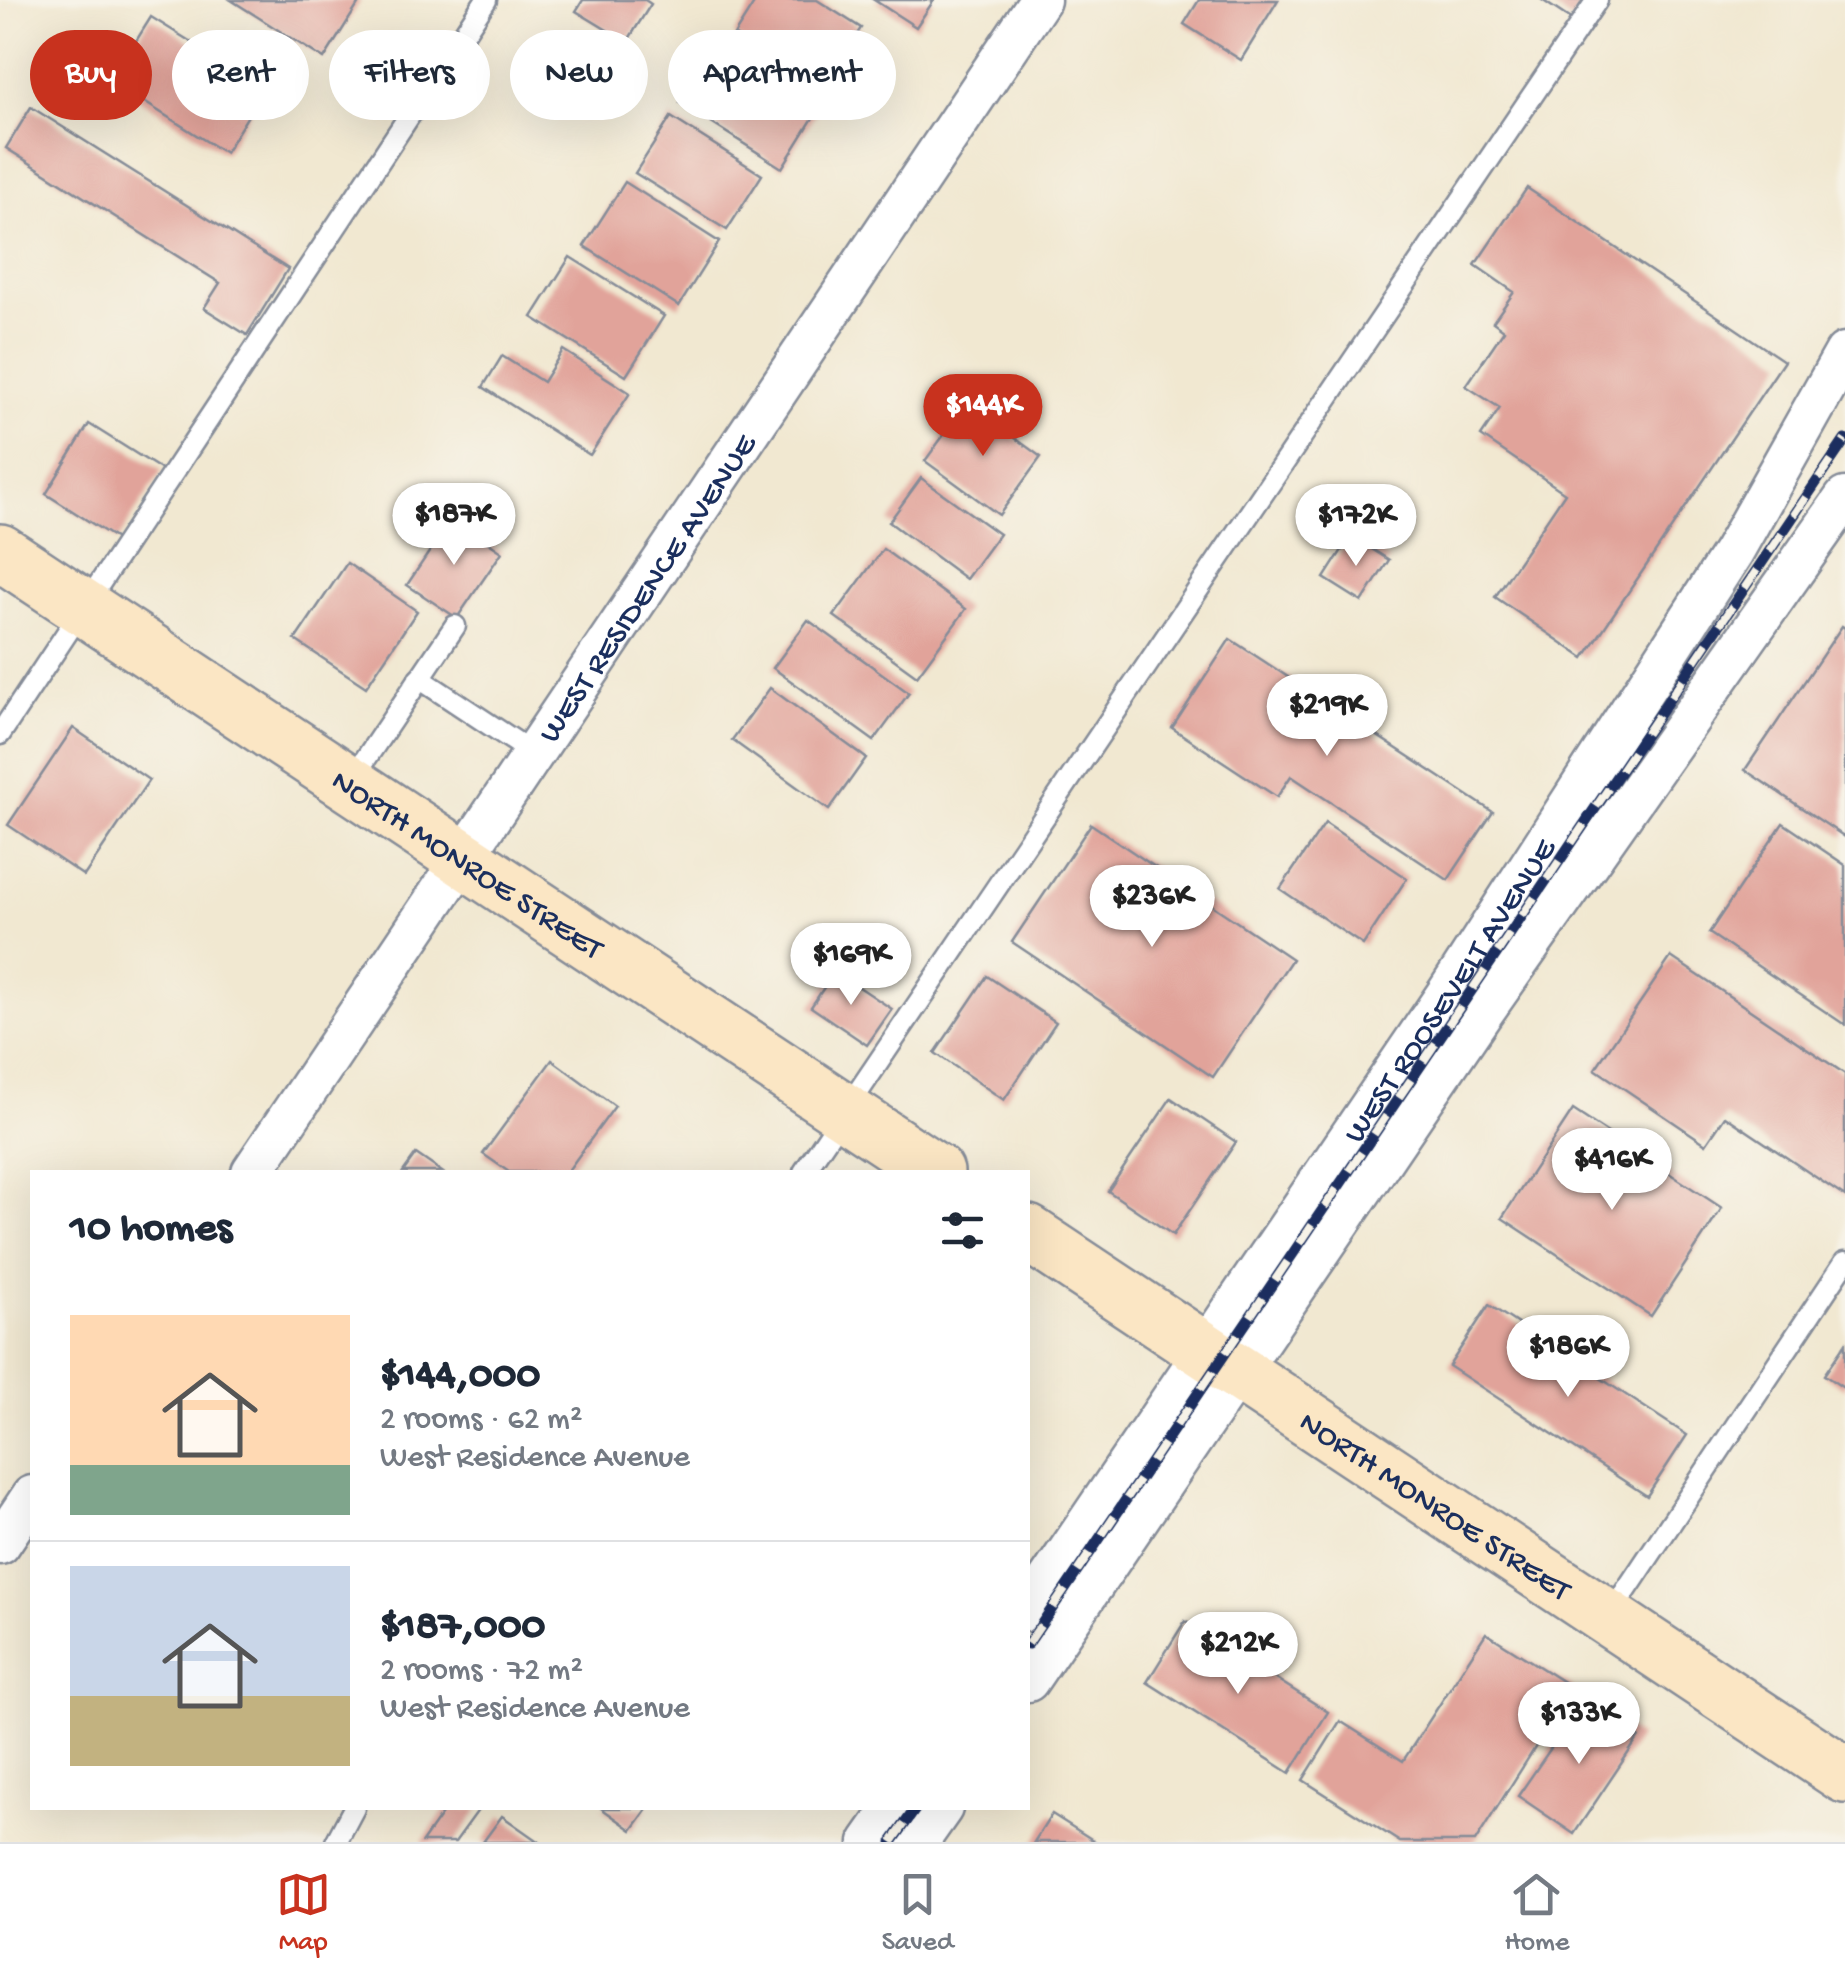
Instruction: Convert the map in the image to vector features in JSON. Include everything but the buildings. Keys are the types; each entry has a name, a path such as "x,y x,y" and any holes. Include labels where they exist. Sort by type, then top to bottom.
{"main road":[{"name":"NORTH MONROE STREET","path":"0,552 933,1170"},
{"name":"NORTH MONROE STREET","path":"1030,1234 1845,1775"}],"street":[{"name":"WEST RESIDENCE AVENUE","path":"253,1170 1040,0"},
{"name":"WEST ROOSEVELT AVENUE","path":"1030,1678 1448,992 1733,552 1845,353"},
{"name":"WEST ROOSEVELT AVENUE","path":"1030,1607 1481,1015 1845,498"},
{"path":"0,1544 30,1499"},
{"path":"870,1842 893,1810"},
{"path":"918,1842 941,1810"}],"lane":[{"path":"0,734 486,0"},
{"path":"805,1170 1597,0"},
{"path":"349,783 455,626"},
{"path":"419,678 534,754"},
{"path":"1608,1618 1845,1262"},
{"path":"336,1842 353,1810"}],"railway":[{"path":"1030,1641 1845,440"},
{"path":"892,1842 915,1810"}]}
